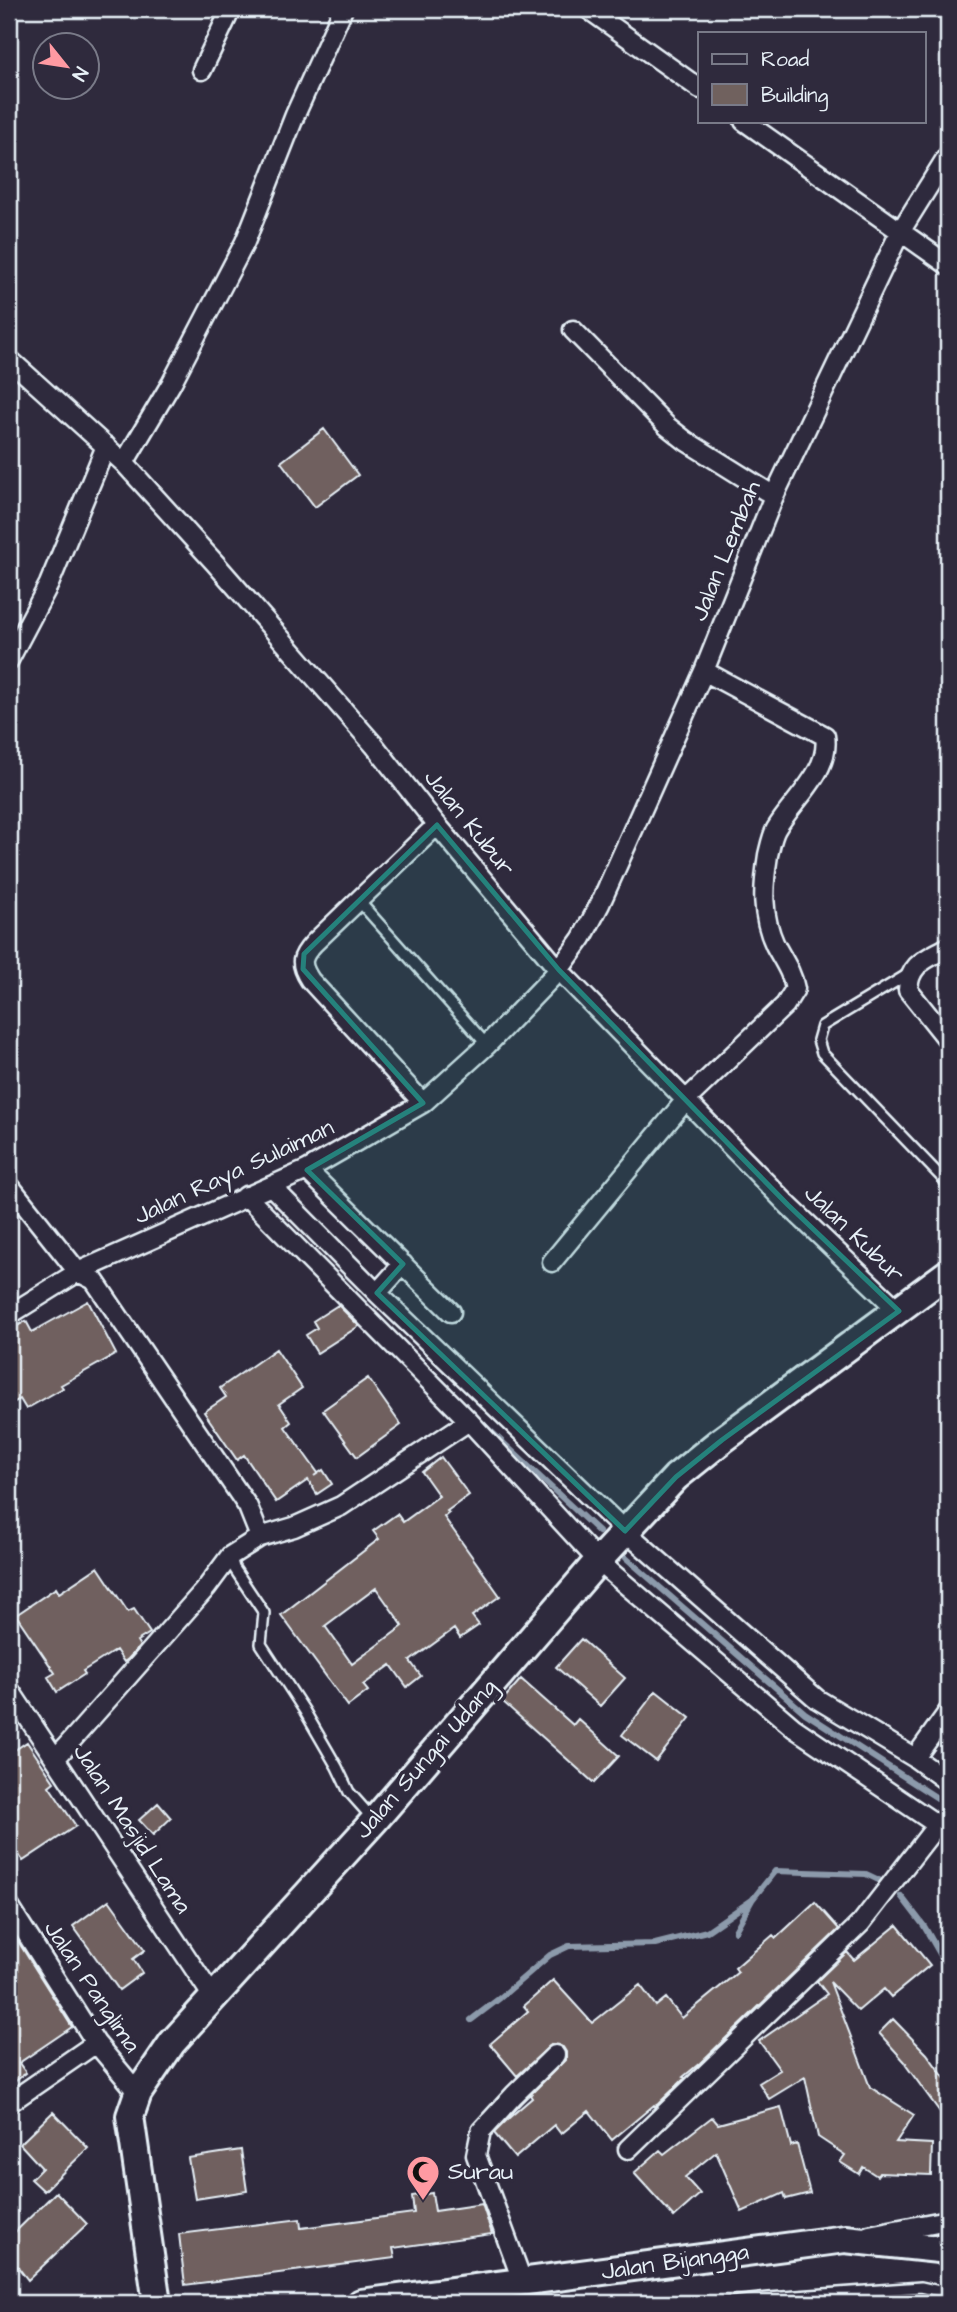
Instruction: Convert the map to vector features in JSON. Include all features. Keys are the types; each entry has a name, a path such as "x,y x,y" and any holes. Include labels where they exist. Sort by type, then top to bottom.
{"street":[{"path":"202,70 231,9"},
{"path":"124,463 170,384 245,242 295,115 343,9"},
{"path":"588,9 698,88"},
{"path":"745,122 948,265"},
{"name":"Jalan Lembah","path":"559,970 582,937 600,904 704,671 774,496 900,232 948,155"},
{"path":"573,330 667,426 686,441 774,496"},
{"name":"Jalan Kubur","path":"9,359 124,463 356,724 559,970 788,1205 899,1311"},
{"path":"9,660 48,584 106,446"},
{"path":"552,1262 685,1101 785,1005 795,989 793,976 775,943 763,912 768,854 775,831 816,774 827,750 825,736 704,671"},
{"path":"423,1103 310,980 303,969 303,954 437,825"},
{"path":"948,947 918,964 909,976 908,990 948,1040"},
{"name":"Jalan Raya Sulaiman","path":"9,1315 78,1272 307,1170 423,1103 487,1045 559,970"},
{"path":"307,1170 451,1312"},
{"path":"9,1185 78,1272 94,1280 248,1507 260,1537"},
{"path":"271,1186 377,1293 625,1531 817,1699 915,1758 948,1782"},
{"path":"246,1196 469,1421 598,1561 794,1728 943,1829 861,1923 628,2149"},
{"path":"377,1293 403,1265"},
{"name":"Jalan Sungai Udang","path":"157,2303 130,2116 138,2093 173,2043 374,1821 598,1561 676,1477 948,1273"},
{"path":"56,1758 207,1587 230,1556 260,1537 294,1527 341,1506 469,1421"},
{"name":"Jalan Masjid Lama","path":"9,1689 213,1997"},
{"path":"915,1758 948,1712"},
{"name":"Jalan Panglima","path":"9,1906 96,2043 138,2093"},
{"path":"9,2103 96,2043"},
{"path":"512,2290 476,2155 481,2131 555,2055"},
{"path":"845,2239 948,2220"},
{"name":"Jalan Bijangga","path":"361,2303 512,2290 845,2239 948,2250"}],"lane":[{"path":"358,900 487,1045"},
{"path":"912,972 822,1027 817,1040 822,1053 948,1184"},
{"path":"230,1556 234,1568 264,1614 261,1644 304,1710 349,1792 374,1821"},
{"path":"723,2303 921,2287 948,2293"}],"highlighted area":[{"path":"437,825 559,970 788,1205 899,1311 722,1440 676,1477 625,1531 377,1293 403,1264 307,1170 423,1103 303,969 304,954"}],"building":[{"path":"324,429 358,475 315,507 281,462"},
{"path":"88,1301 116,1354 61,1385 63,1388 26,1409 20,1399 9,1405 9,1331 26,1321 32,1332"},
{"path":"338,1305 359,1326 317,1353 306,1335 317,1328 313,1321"},
{"path":"276,1349 302,1388 279,1404 291,1422 285,1427 318,1473 314,1476 323,1470 332,1484 317,1494 308,1480 276,1502 244,1455 237,1460 204,1412 226,1397 220,1388"},
{"path":"368,1378 401,1425 357,1457 323,1410"},
{"path":"441,1457 469,1495 447,1511 449,1513 444,1517 500,1596 472,1616 479,1625 460,1638 454,1629 410,1661 421,1676 407,1687 391,1665 363,1685 368,1691 348,1706 281,1615 379,1539 373,1531 397,1514 403,1522 439,1496 422,1472","holes":["376,1588 403,1626 352,1664 325,1626"]},
{"path":"98,1567 128,1612 134,1609 150,1633 137,1641 140,1646 124,1662 116,1650 57,1692 48,1677 55,1673 16,1615 56,1588 59,1593"},
{"path":"581,1639 625,1678 600,1706 556,1667"},
{"path":"521,1679 573,1725 578,1719 619,1756 594,1783 502,1701"},
{"path":"656,1691 690,1718 656,1761 622,1735"},
{"path":"27,1742 54,1782 49,1786 76,1826 23,1861 9,1840 9,1754"},
{"path":"158,1803 171,1818 153,1835 139,1820"},
{"path":"109,1900 145,1950 133,1959 142,1973 119,1990 73,1926"},
{"path":"815,1902 839,1929 658,2104 612,2140 589,2111 561,2134 554,2125 515,2158 494,2133 532,2098 530,2095 566,2059 563,2047 552,2044 517,2076 490,2044 528,2011 524,2006 553,1980 592,2023 640,1985 656,2006 666,1998 682,2018 738,1972 735,1968 773,1935 776,1938"},
{"path":"897,1925 930,1965 891,1997 884,1989 858,2011 830,1982 870,2087 914,2115 896,2142 932,2144 931,2175 879,2173 877,2176 863,2167 859,2174 840,2162 845,2155 818,2137 805,2077 769,2099 759,2083 780,2070 759,2041 827,1994 817,1981 847,1952 854,1960"},
{"path":"9,1927 72,2027 19,2063 26,2073 9,2086"},
{"path":"893,2019 927,2054 948,2083 948,2123 906,2063 879,2033"},
{"path":"781,2107 791,2146 797,2144 810,2193 786,2199 784,2193 742,2212 716,2152 685,2177 700,2194 674,2217 634,2173 660,2150 664,2154 712,2117 718,2124"},
{"path":"53,2112 88,2148 44,2191 31,2179 42,2168 20,2144"},
{"path":"241,2150 247,2191 195,2199 188,2158"},
{"path":"56,2192 87,2224 28,2280 17,2266 9,2272 9,2238"},
{"path":"432,2193 435,2211 482,2204 492,2234 393,2248 395,2258 185,2285 179,2234 300,2219 301,2228 414,2213 412,2196"}],"waterway":[{"path":"484,1425 599,1532"},
{"path":"626,1558 805,1713 948,1805"},
{"path":"735,1931 752,1900 775,1871 866,1874 885,1883"},
{"path":"901,1896 948,1962"},
{"path":"471,2020 550,1955 569,1946 655,1944 707,1931 752,1900"}],"place":[{"name":"Surau","path":"423,2202"}]}
